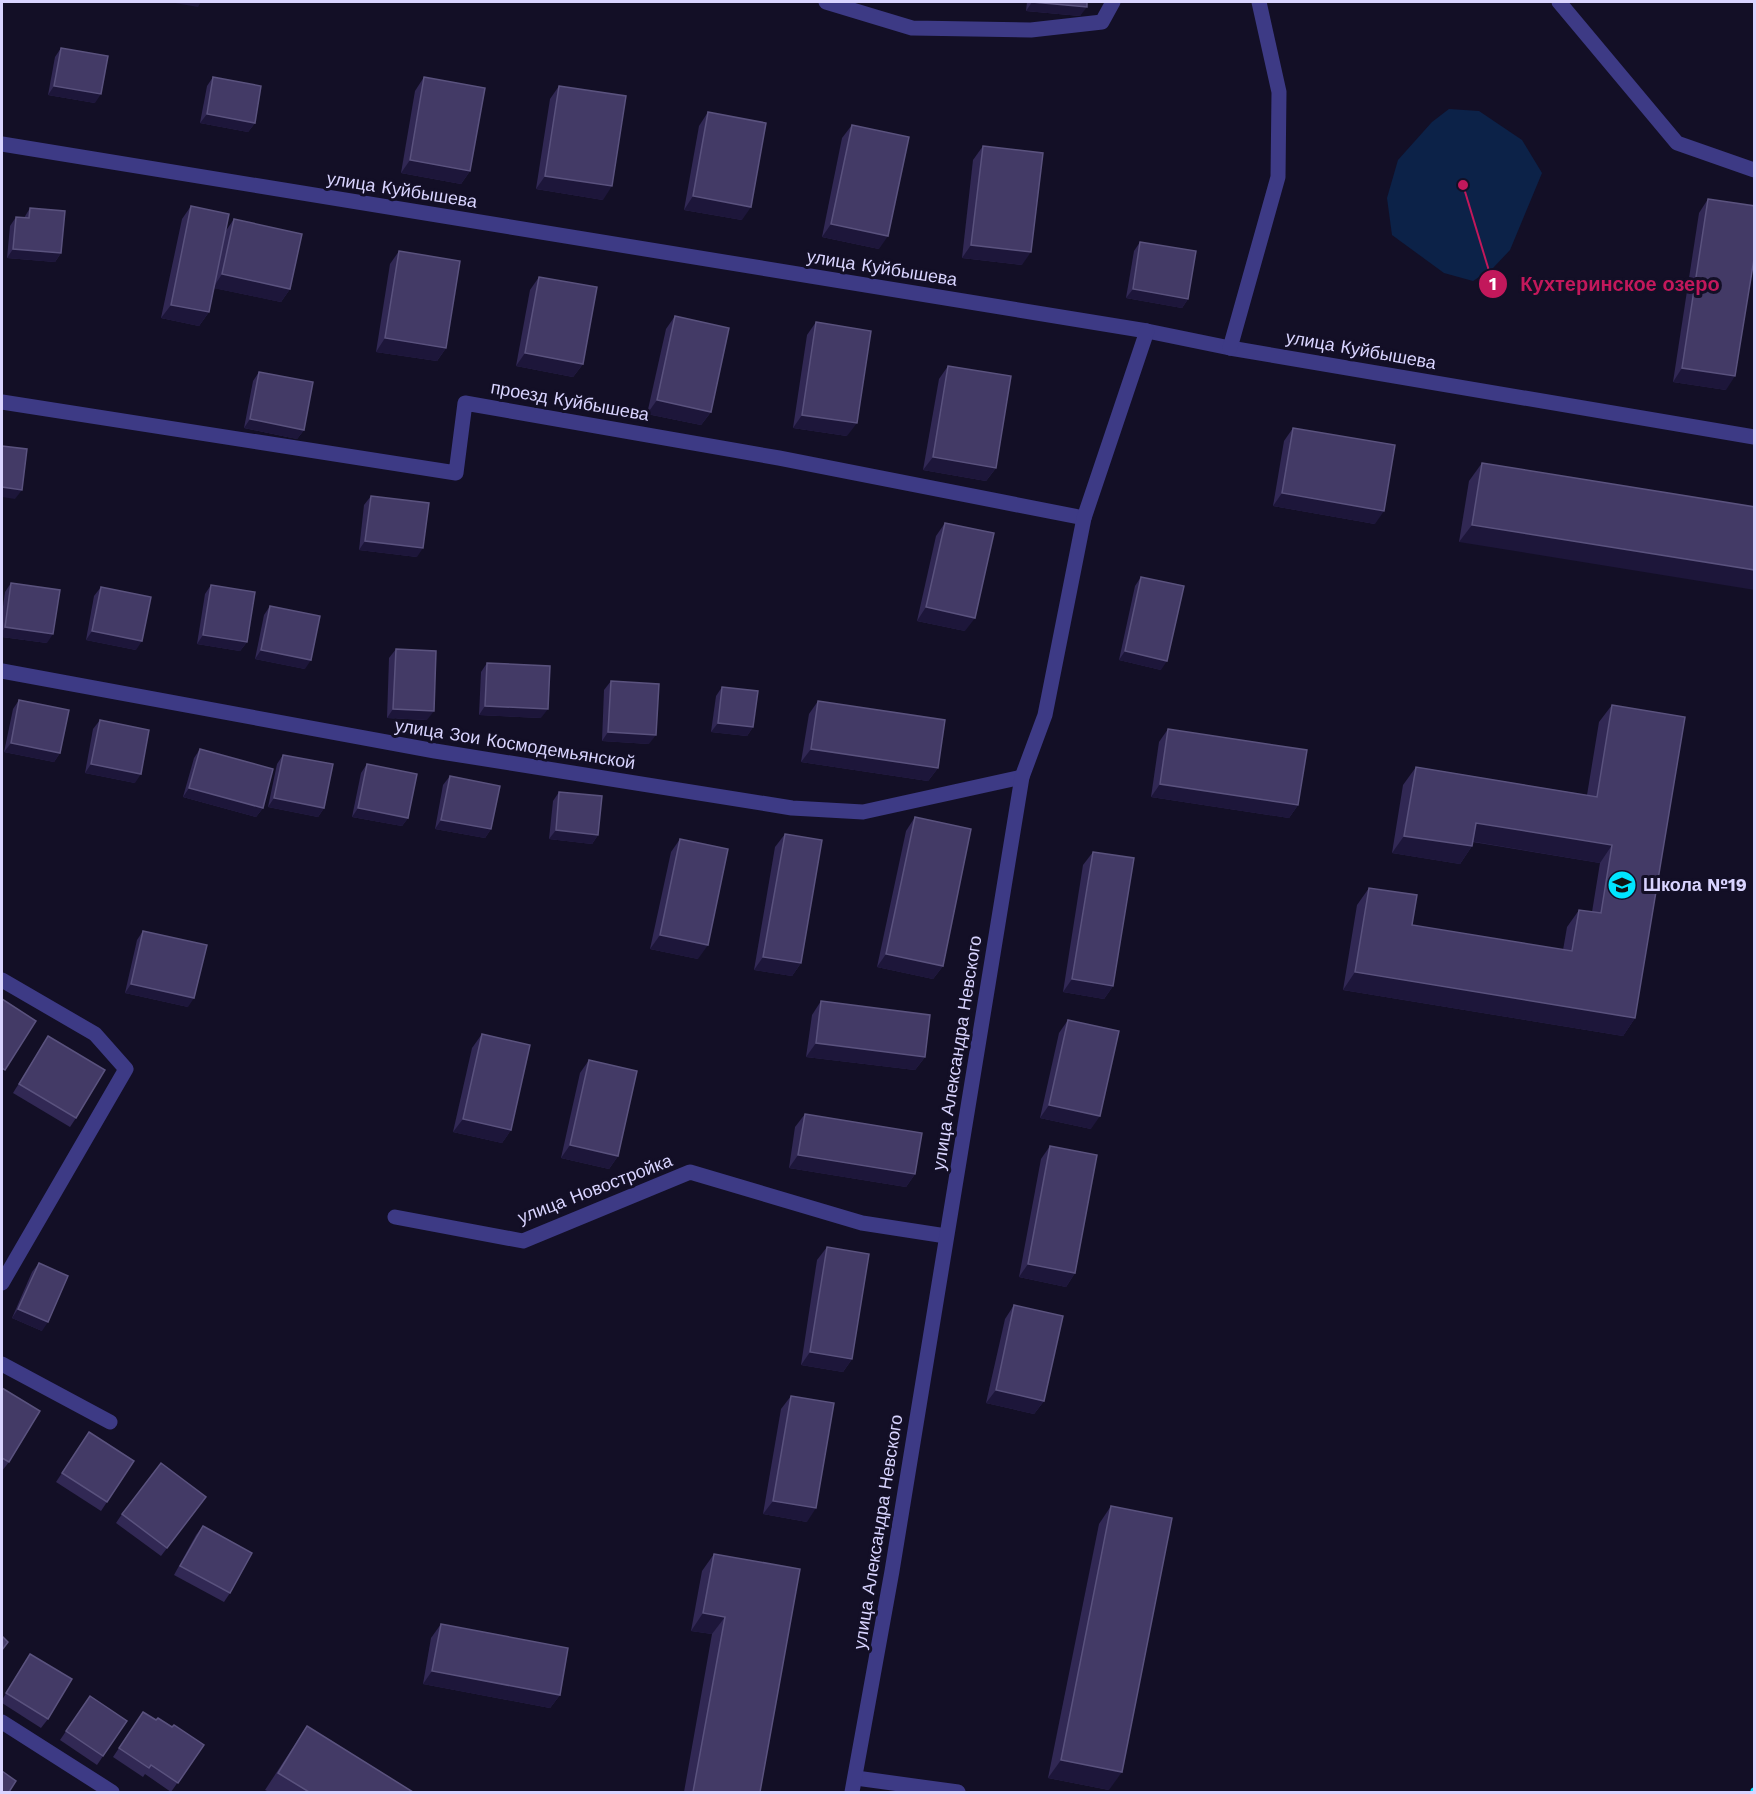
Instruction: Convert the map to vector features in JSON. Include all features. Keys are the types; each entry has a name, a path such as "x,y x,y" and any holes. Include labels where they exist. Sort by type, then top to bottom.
{"street":[{"path":"826,2 912,28 1031,30 1102,22 1113,2"},
{"path":"1230,348 1278,177 1279,92 1259,2"},
{"path":"1559,2 1677,143 1755,170"},
{"name":"улица Куйбышева","path":"2,144 1147,331 1230,348 1755,436"},
{"name":"улица Александра Невского","path":"854,1785 892,1571 1022,777 1045,715 1084,518 1147,331"},
{"name":"проезд Куйбышева","path":"2,402 456,473 465,403 779,458 1084,518"},
{"name":"улица Зои Космодемьянской","path":"2,672 435,752 792,808 863,812 1022,777"},
{"path":"2,980 95,1034 126,1069 2,1283"},
{"name":"улица Новостройка","path":"395,1217 523,1241 690,1172 862,1224 946,1236"},
{"path":"2,1364 110,1422"},
{"path":"2,1722 112,1792"},
{"path":"854,1785 958,1792"}],"water":[{"path":"1449,109 1479,111 1522,140 1542,173 1510,250 1493,268 1473,281 1444,273 1392,235 1387,198 1398,160 1432,122"}],"building":[{"path":"1032,2 1087,2 1087,7"},
{"path":"61,48 108,56 101,94 54,86"},
{"path":"213,77 261,86 255,123 207,114"},
{"path":"424,77 485,88 470,171 410,160"},
{"path":"559,86 626,96 612,186 545,176"},
{"path":"708,112 766,123 751,207 693,196"},
{"path":"852,125 909,137 888,236 831,224"},
{"path":"983,146 1043,153 1031,252 971,245"},
{"path":"1708,199 1755,206 1755,253 1735,376 1682,368"},
{"path":"191,206 229,214 209,312 171,305"},
{"path":"30,208 65,211 61,253 13,249 16,217 29,218"},
{"path":"234,219 302,234 290,289 222,274"},
{"path":"1140,242 1196,251 1188,299 1133,289"},
{"path":"399,251 460,261 446,348 385,338"},
{"path":"539,277 597,287 583,364 525,353"},
{"path":"675,316 729,328 711,412 657,400"},
{"path":"816,322 871,331 857,423 802,415"},
{"path":"948,366 1011,376 996,468 933,457"},
{"path":"259,372 313,382 304,430 250,419"},
{"path":"1293,428 1395,445 1384,511 1282,493"},
{"path":"2,446 27,449 22,490 2,487"},
{"path":"1482,463 1755,507 1755,570 1472,525"},
{"path":"371,496 429,503 423,548 365,541"},
{"path":"945,523 994,533 975,618 926,607"},
{"path":"1141,577 1184,586 1167,661 1125,651"},
{"path":"11,583 60,590 53,634 5,627"},
{"path":"211,585 255,592 247,642 203,635"},
{"path":"101,587 151,597 142,641 92,631"},
{"path":"270,606 320,616 311,660 261,650"},
{"path":"396,649 436,651 434,711 393,709"},
{"path":"487,663 550,666 548,709 485,706"},
{"path":"611,681 659,684 656,735 608,732"},
{"path":"722,687 758,691 753,727 718,723"},
{"path":"19,700 69,710 60,753 11,743"},
{"path":"818,701 945,720 938,768 811,749"},
{"name":"Школа №19","path":"1612,705 1685,717 1635,1018 1355,972 1369,888 1417,895 1412,925 1572,951 1579,910 1601,913 1612,845 1476,823 1472,846 1404,836 1416,767 1597,797"},
{"path":"100,720 149,730 141,774 91,764"},
{"path":"1168,729 1307,750 1298,805 1160,784"},
{"path":"200,749 273,769 263,808 189,788"},
{"path":"283,755 333,764 324,808 274,798"},
{"path":"367,764 417,774 408,818 358,808"},
{"path":"450,776 500,786 491,829 441,820"},
{"path":"559,792 602,796 598,835 556,830"},
{"path":"915,817 971,829 943,966 886,954"},
{"path":"785,834 822,840 801,963 763,957"},
{"path":"680,839 728,849 708,945 660,935"},
{"path":"1093,852 1134,858 1113,986 1072,979"},
{"path":"143,931 207,945 194,998 131,984"},
{"path":"2,999 36,1021 5,1070 2,1068"},
{"path":"821,1001 930,1015 925,1057 816,1043"},
{"path":"1068,1020 1119,1031 1100,1116 1049,1105"},
{"path":"482,1034 530,1045 511,1130 463,1119"},
{"path":"48,1036 105,1070 76,1118 19,1084"},
{"path":"589,1060 637,1071 618,1156 570,1145"},
{"path":"805,1114 922,1133 915,1174 798,1155"},
{"path":"1050,1146 1097,1155 1075,1273 1028,1264"},
{"path":"827,1247 869,1254 852,1359 810,1352"},
{"path":"39,1263 68,1276 48,1322 18,1309"},
{"path":"1014,1305 1063,1316 1044,1401 996,1390"},
{"path":"2,1388 40,1411 9,1462 2,1458"},
{"path":"791,1396 834,1403 816,1508 773,1501"},
{"path":"89,1432 134,1461 107,1502 62,1473"},
{"path":"161,1463 206,1497 167,1548 122,1514"},
{"path":"1111,1506 1172,1518 1122,1772 1061,1760"},
{"path":"203,1526 252,1553 230,1593 180,1566"},
{"path":"714,1554 800,1569 760,1792 693,1792 725,1617 703,1613"},
{"path":"441,1624 568,1648 560,1695 432,1671"},
{"path":"2,1636 8,1642 2,1650"},
{"path":"30,1654 72,1679 48,1719 6,1693"},
{"path":"90,1696 127,1721 103,1756 66,1731"},
{"path":"143,1712 172,1727 174,1725 204,1745 178,1783 151,1765 149,1768 119,1748"},
{"path":"307,1726 413,1792 309,1792 278,1773"},
{"path":"2,1771 16,1781 9,1792 2,1792"}],"place":[{"name":"Кухтеринское озеро","path":"1463,185"},
{"name":"Школа №19","path":"1622,885"}]}
